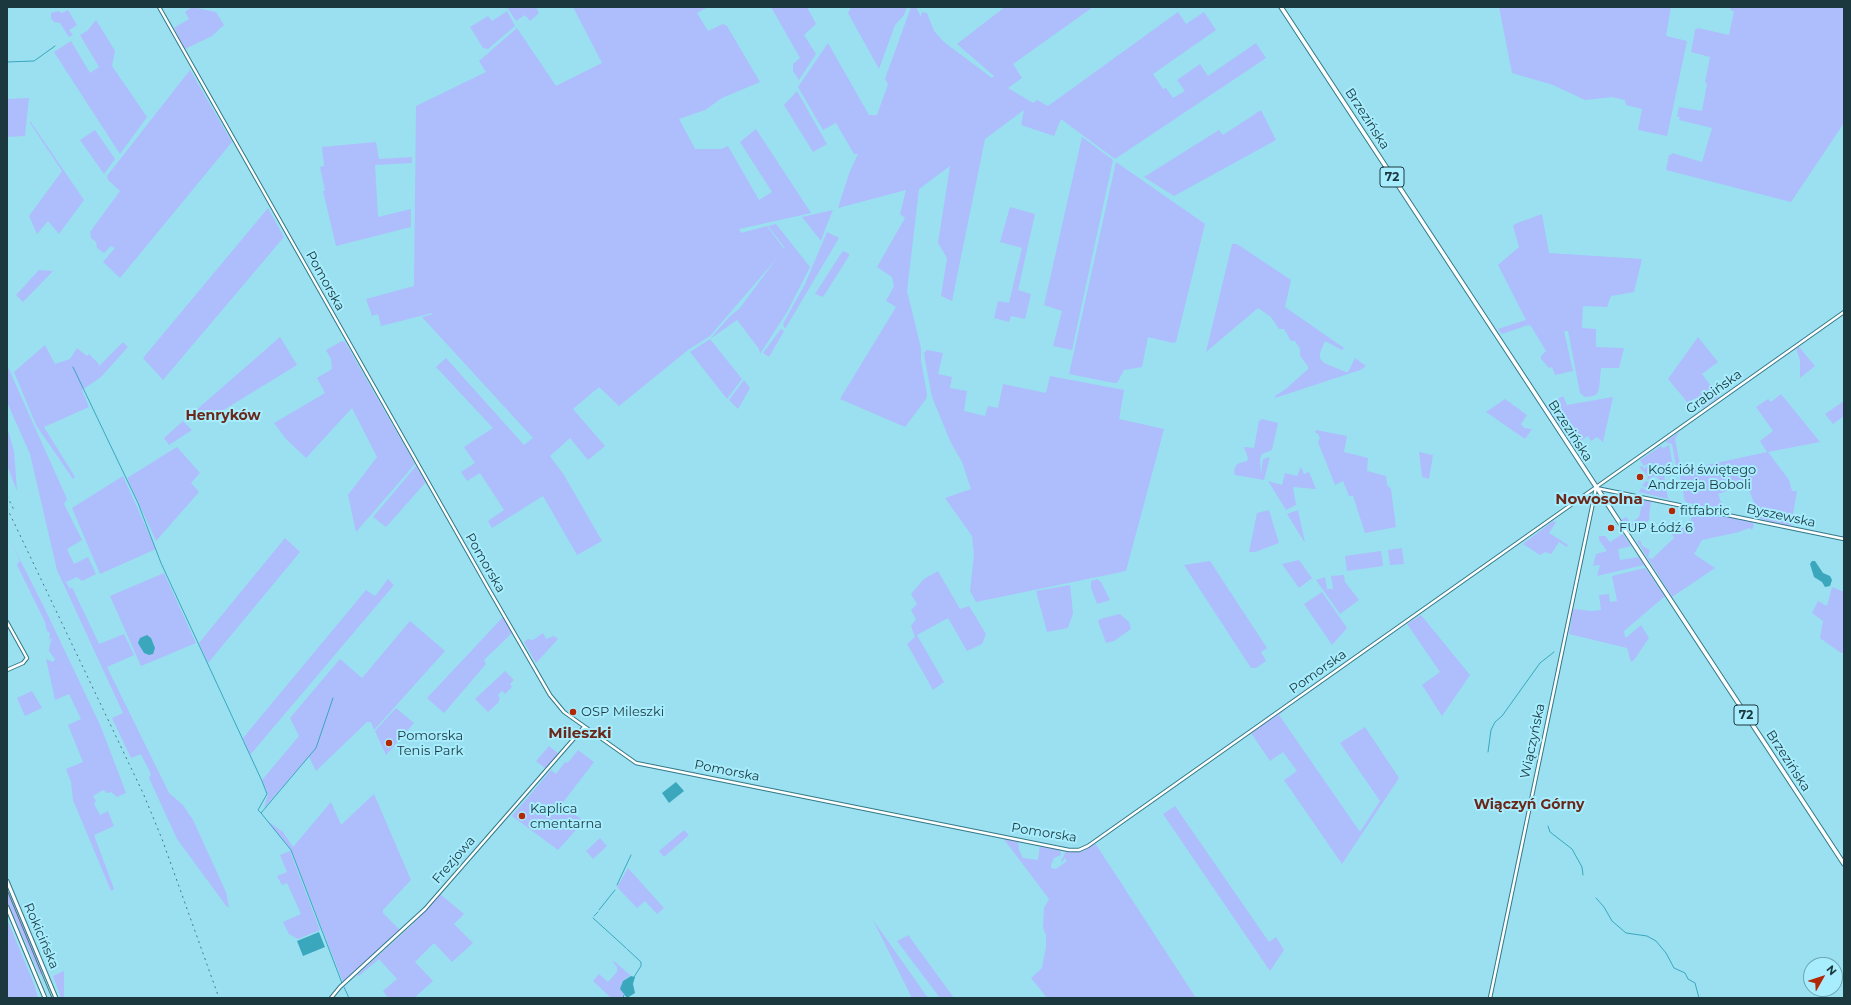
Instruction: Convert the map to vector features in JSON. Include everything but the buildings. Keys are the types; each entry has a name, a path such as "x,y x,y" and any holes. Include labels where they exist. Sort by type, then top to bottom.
{"main road":[{"name":"Brzezińska","path":"1281,7 1844,864"},
{"name":"Rokicińska","path":"7,881 56,998"},
{"name":"Rokicińska","path":"7,907 46,998"}],"street":[{"name":"Pomorska","path":"159,7 550,695 564,712 636,763 1076,851 1082,850 1596,488"},
{"name":"Grabińska","path":"1596,488 1844,312"},
{"name":"Byszewska","path":"1596,488 1844,539"},
{"name":"Wiączyńska","path":"1490,998 1596,488"},
{"path":"7,622 26,655 25,662 7,670"},
{"name":"Frezjowa","path":"331,998 340,987 425,909 584,727"}],"shaded area":[{"path":"192,7 216,12 224,25 212,36 185,49 174,28 189,19 185,12"},
{"path":"507,7 536,7 539,13 530,21 525,15 516,21"},
{"path":"573,7 708,7 697,13 708,31 723,24 727,26 760,82 722,98 705,110 679,119 695,149 721,149 728,146 759,200 772,192 740,142 756,129 811,213 739,229 741,233 767,226 784,249 783,251 785,248 768,226 776,224 810,267 787,312 760,354 759,349 737,320 710,339 730,316 739,309 777,258 710,336 688,350 619,406 599,387 573,409 605,446 588,460 570,438 550,456 564,475 602,541 577,555 543,496 492,528 488,521 504,510 480,473 467,481 461,472 475,463 464,447 493,428 436,367 446,358 524,445 533,438 422,317 433,314 432,313 381,326 378,314 372,316 366,299 414,286 416,106 486,72 479,61 517,28 556,86 602,63"},
{"path":"771,7 807,7 816,24 804,35 816,54 799,80 793,71 793,64 800,58"},
{"path":"851,7 907,7 904,15 895,25 879,69 848,13"},
{"path":"911,7 916,7 921,17 922,12 927,13 934,31 944,42 992,78 994,76 957,44 1005,7 1093,7 1013,64 1022,78 1008,88 1033,103 1037,100 1048,106 1178,12 1186,24 1204,12 1216,30 1153,74 1163,89 1166,88 1173,98 1185,91 1177,80 1200,64 1208,76 1256,43 1266,58 1115,159 1061,119 1054,136 1021,125 1024,110 985,139 952,301 941,296 947,258 938,243 950,166 919,189 907,291 921,348 921,360 927,394 926,399 905,427 840,399 896,307 886,301 894,286 892,277 877,267 905,218 900,214 906,190 838,208 850,171 858,154 854,154 836,123 823,130 798,87 828,43 869,115 877,115 888,84 885,79"},
{"path":"1499,7 1671,7 1666,36 1687,41 1667,136 1638,130 1642,109 1626,105 1625,100 1612,97 1585,100 1553,85 1512,73"},
{"path":"1731,7 1844,7 1844,123 1791,202 1666,170 1669,155 1672,153 1702,162 1712,128 1679,120 1680,117 1677,117 1679,107 1702,111 1707,84 1705,82 1710,57 1691,52 1695,30 1698,28 1729,35 1734,11 1730,10"},
{"path":"68,10 77,25 69,30 73,35 69,37 60,23 54,22 51,18 51,13 58,11 62,13"},
{"path":"507,11 515,26 488,49 483,48 470,27 488,16 492,21"},
{"path":"96,20 115,51 112,66 147,117 120,154 54,52 71,41 90,73 99,67 80,35 87,31"},
{"path":"190,70 232,142 120,278 103,262 115,248 111,246 104,253 97,248 96,242 91,238 90,232 120,191 108,180 107,176"},
{"path":"797,91 827,144 813,152 784,105"},
{"path":"29,98 25,136 7,137 7,99"},
{"path":"1261,110 1276,140 1174,196 1144,177 1219,130 1223,135"},
{"path":"30,121 84,200 59,234 48,221 37,234 29,216 62,171"},
{"path":"95,130 115,159 104,174 80,140"},
{"path":"1082,137 1113,160 1072,350 1053,346 1062,311 1044,305"},
{"path":"376,142 379,159 412,157 412,163 375,165 378,217 411,209 411,227 336,246 323,191 325,191 320,167 324,166 322,147"},
{"path":"1116,162 1205,224 1176,342 1173,343 1148,337 1142,367 1124,370 1117,383 1114,383 1069,374"},
{"path":"1010,207 1035,214 1018,290 1031,294 1025,319 1011,316 1009,322 994,318 998,301 1009,303 1022,248 1000,242"},
{"path":"268,208 284,237 163,380 143,358"},
{"path":"833,210 826,227 821,241 802,217"},
{"path":"1542,214 1549,253 1642,259 1634,292 1611,296 1607,307 1583,306 1582,328 1596,329 1596,347 1624,348 1619,368 1601,368 1599,389 1597,394 1593,396 1585,397 1580,393 1568,331 1564,331 1573,371 1555,375 1552,367 1549,368 1541,359 1541,356 1546,351 1531,326 1528,325 1502,334 1498,329 1526,320 1498,265 1519,247 1513,226"},
{"path":"827,232 839,238 785,329 783,324 805,284"},
{"path":"1232,244 1237,244 1291,280 1285,307 1344,348 1342,350 1325,341 1320,353 1320,358 1324,363 1346,372 1348,372 1355,358 1366,366 1360,370 1275,398 1275,396 1287,388 1308,369 1308,366 1300,356 1300,349 1295,341 1291,341 1284,329 1279,329 1271,317 1258,308 1206,352"},
{"path":"844,251 849,254 849,256 823,297 815,294 842,252"},
{"path":"39,270 53,271 23,302 16,295"},
{"path":"781,329 784,331 769,357 763,353"},
{"path":"280,337 297,365 203,422 194,412"},
{"path":"1698,337 1718,362 1702,374 1719,397 1702,408 1695,398 1688,403 1668,379"},
{"path":"710,339 742,379 727,399 690,352"},
{"path":"342,341 345,342 415,464 356,532 348,495 377,457 352,408 306,458 286,439 274,423 325,393 317,378 332,369 331,359 326,350"},
{"path":"123,342 128,347 101,377 82,390 89,407 44,427 75,477 73,479 36,425 14,372 45,345 55,364 70,359 77,348 87,356 89,354 99,366"},
{"path":"1799,347 1815,366 1800,378 1800,360 1796,348"},
{"path":"927,350 943,353 938,374 952,377 950,388 967,391 964,411 985,416 988,406 998,408 1003,384 1046,393 1050,376 1124,390 1119,419 1164,429 1126,571 976,602 970,591 974,555 972,536 945,498 971,489 962,462 951,443 932,397 924,353"},
{"path":"7,365 67,499 64,504 82,540 67,549 74,564 88,557 96,574 82,581 77,577 66,582 70,589 72,587 99,644 124,634 134,655 107,667 169,793 183,805 193,820 226,892 229,907 227,907 177,839 149,778 151,774 141,754 131,758 112,718 123,713 57,570 30,454 7,402"},
{"path":"744,380 750,388 738,409 729,400"},
{"path":"1781,394 1820,442 1768,452 1789,480 1792,491 1797,491 1791,526 1760,519 1747,484 1718,494 1724,511 1685,502 1679,471 1767,452 1760,441 1773,431 1756,407 1768,399 1771,402"},
{"path":"1563,396 1567,405 1613,397 1603,442 1597,437 1591,441 1588,436 1573,446 1546,406"},
{"path":"1505,399 1527,415 1521,424 1524,428 1532,429 1525,439 1486,412"},
{"path":"1844,401 1844,416 1833,424 1825,414"},
{"path":"1262,419 1278,423 1272,450 1262,454 1260,459 1261,474 1263,459 1270,457 1264,480 1235,475 1234,470 1237,464 1247,461 1248,458 1244,447 1254,448 1259,421"},
{"path":"183,421 192,430 169,445 164,438"},
{"path":"7,427 14,451 17,491 7,465"},
{"path":"1316,430 1347,436 1344,452 1368,458 1367,471 1386,476 1387,485 1391,489 1396,527 1365,533 1353,496 1349,496 1343,481 1335,485 1318,442 1320,438 1315,432"},
{"path":"1679,432 1675,439 1680,465 1684,468 1680,469 1676,465 1672,444 1665,442"},
{"path":"1669,445 1673,466 1663,469 1668,499 1639,492 1641,488 1646,490 1646,487 1642,486 1646,481 1657,486 1659,478 1654,476 1647,480 1648,476 1639,467 1642,466 1644,469 1648,465 1647,464 1644,466 1640,460 1661,446 1663,448"},
{"path":"177,447 200,473 191,483 199,492 156,541 127,478"},
{"path":"1419,452 1433,455 1429,479 1422,477"},
{"path":"416,466 426,482 386,527 373,517"},
{"path":"1301,467 1304,474 1309,472 1316,489 1293,487 1296,505 1286,510 1268,481 1282,485 1285,473 1297,476"},
{"path":"123,476 156,549 100,574 72,508"},
{"path":"1643,500 1651,501 1650,518 1640,534 1635,524 1627,529 1621,520 1626,517 1632,524 1634,523 1634,521 1639,517"},
{"path":"1269,510 1279,543 1255,552 1249,552 1257,513"},
{"path":"1298,510 1305,543 1287,514"},
{"path":"1694,510 1752,522 1754,525 1752,530 1749,528 1739,532 1702,540 1694,554 1715,568 1672,597 1637,541 1640,540 1642,546 1650,550 1648,557 1652,559 1674,538 1670,531 1675,523 1687,531"},
{"path":"1553,521 1556,522 1549,533 1568,545 1567,547 1559,542 1551,554 1545,552 1540,555 1523,544"},
{"path":"1623,534 1631,546 1618,549 1620,560 1639,557 1644,565 1597,576 1600,565 1593,566 1596,554 1607,551 1599,540 1599,536 1605,536 1610,542"},
{"path":"285,538 300,552 208,663 199,643"},
{"path":"12,544 44,607 101,727 126,793 117,797 111,792 107,793 103,790 93,796 96,801 94,804 100,815 108,811 114,826 94,835 114,889 111,891 73,800 71,782 66,769 83,762 68,725 81,719 69,694 55,700 46,659 53,662 55,659 49,651 52,639 50,639 49,642 50,633 47,631 45,622 18,567 17,564 20,561"},
{"path":"1402,548 1404,564 1390,565 1388,550"},
{"path":"1381,551 1383,566 1347,571 1345,556"},
{"path":"1299,560 1312,578 1299,588 1282,564"},
{"path":"1210,561 1267,648 1261,652 1266,661 1256,668 1251,668 1184,565"},
{"path":"1812,561 1815,561 1823,573 1830,576 1832,580 1830,586 1825,587 1822,582 1814,577 1810,564"},
{"path":"1645,568 1665,596 1624,631 1625,637 1627,637 1641,625 1649,638 1634,660 1631,662 1627,648 1569,634 1573,609 1591,611 1601,610 1599,595 1609,594 1610,602 1617,601 1612,576"},
{"path":"938,571 960,609 969,606 986,634 982,644 967,651 948,618 917,635 944,682 933,690 907,644 915,637 911,626 916,619 911,610 917,604 911,594 924,579"},
{"path":"164,573 196,643 141,666 110,596"},
{"path":"1344,575 1345,582 1359,600 1340,614 1316,580 1325,577 1327,589 1333,589 1331,576"},
{"path":"388,579 394,585 250,755 243,738 366,590 375,596"},
{"path":"1097,579 1101,582 1110,600 1097,604 1091,588 1091,581"},
{"path":"1070,585 1073,613 1068,628 1047,632 1036,591"},
{"path":"1832,587 1844,592 1844,652 1841,653 1820,638 1823,621 1812,613 1818,601 1827,606"},
{"path":"1322,592 1347,628 1332,645 1304,604"},
{"path":"1120,614 1129,622 1131,629 1114,641 1106,643 1098,621 1100,619"},
{"path":"1421,615 1470,675 1442,716 1422,685 1440,672 1407,624"},
{"path":"503,617 512,633 484,660 486,664 444,713 427,698"},
{"path":"410,621 445,651 374,730 371,722 367,722 316,771 309,757 264,808 268,794 262,780 299,736 290,718 340,659 362,678"},
{"path":"543,633 546,639 554,636 558,639 536,663 524,642 528,639 533,640"},
{"path":"147,635 151,638 155,648 153,654 149,655 144,653 138,643 140,638"},
{"path":"505,671 514,680 510,684 512,687 505,694 502,691 498,695 500,698 498,703 488,712 475,699"},
{"path":"32,691 42,708 25,716 17,698"},
{"name":"Pomorska Tenis Park","path":"396,708 414,723 386,755 375,731"},
{"path":"1286,709 1279,715 1360,832 1380,801 1340,743 1365,727 1399,778 1342,864 1284,780 1297,771 1283,752 1270,761 1251,733"},
{"path":"549,746 559,754 546,769 536,761"},
{"path":"578,750 594,762 561,805 584,821 558,850 512,816 551,770 556,774 565,762 567,763"},
{"path":"676,782 684,791 669,803 662,793"},
{"path":"374,794 411,880 383,910 383,913 400,930 343,982 291,850 266,820 283,832 293,847 331,802 341,825"},
{"path":"1175,806 1269,942 1276,937 1284,950 1270,971 1163,814"},
{"path":"684,830 689,835 664,857 659,851"},
{"path":"600,838 607,846 593,859 586,851"},
{"path":"1003,838 1018,841 1019,850 1023,858 1038,860 1040,845 1060,849 1061,855 1054,858 1051,865 1051,868 1056,869 1067,861 1065,858 1062,862 1061,861 1066,851 1081,852 1095,843 1196,998 1047,998 1031,978 1042,968 1046,947 1046,935 1043,928 1044,908 1049,899"},
{"path":"290,851 320,930 298,939 289,934 283,922 301,914 287,883 282,885 277,876 287,872 280,855"},
{"path":"628,868 664,908 657,914 645,901 637,908 617,887"},
{"path":"7,887 43,972 40,975 7,902"},
{"path":"440,894 464,914 454,924 473,943 452,962 434,943 415,962 433,981 414,998 388,998 383,991 397,979 379,959 359,976 357,975 412,925"},
{"path":"7,919 34,984 38,998 7,998"},
{"path":"873,920 928,998 912,998"},
{"path":"319,932 325,947 303,956 297,941"},
{"path":"909,935 954,998 940,998 897,941"},
{"path":"614,961 631,975 623,981 621,990 624,995 621,998 611,998 593,981 599,974 608,982 617,972 617,967 613,962"},
{"path":"64,971 64,998 61,998 53,976"},
{"path":"631,976 635,977 633,984 635,993 627,998 620,989 623,981"}],"waterway":[{"path":"7,62 34,61 55,46"},
{"path":"73,367 138,503 161,563 262,781 267,794 258,810 261,813"},
{"path":"1488,752 1491,730 1495,722 1502,716 1540,663 1554,652"},
{"path":"333,698 316,748 261,813 291,850 342,983"},
{"path":"1548,826 1550,832 1572,849 1582,867 1583,875"},
{"path":"617,885 631,855"},
{"path":"599,910 615,890"},
{"path":"1596,898 1604,907 1612,921 1626,933 1647,936 1656,941 1666,953 1674,968 1685,973 1688,979 1695,983 1699,998"},
{"path":"594,916 598,912"},
{"path":"593,918 626,948"},
{"path":"627,949 641,962 641,966 634,977"},
{"path":"344,987 349,998"}],"tram line":[{"path":"7,890 52,998"}],"railway":[{"path":"7,496 15,512"},
{"path":"7,508 143,793 162,839 219,998"}],"place":[{"name":"Kościół świętego Andrzeja Boboli","path":"1640,477"},
{"name":"fitfabric","path":"1672,511"},
{"name":"FUP Łódź 6","path":"1611,528"},
{"name":"OSP Mileszki","path":"573,712"},
{"name":"Pomorska Tenis Park","path":"389,743"},
{"name":"Kaplica cmentarna","path":"522,816"}],"district":[{"name":"Henryków","path":"223,416"},
{"name":"Nowosolna","path":"1599,500"},
{"name":"Mileszki","path":"580,734"},
{"name":"Wiączyń Górny","path":"1529,805"}]}
